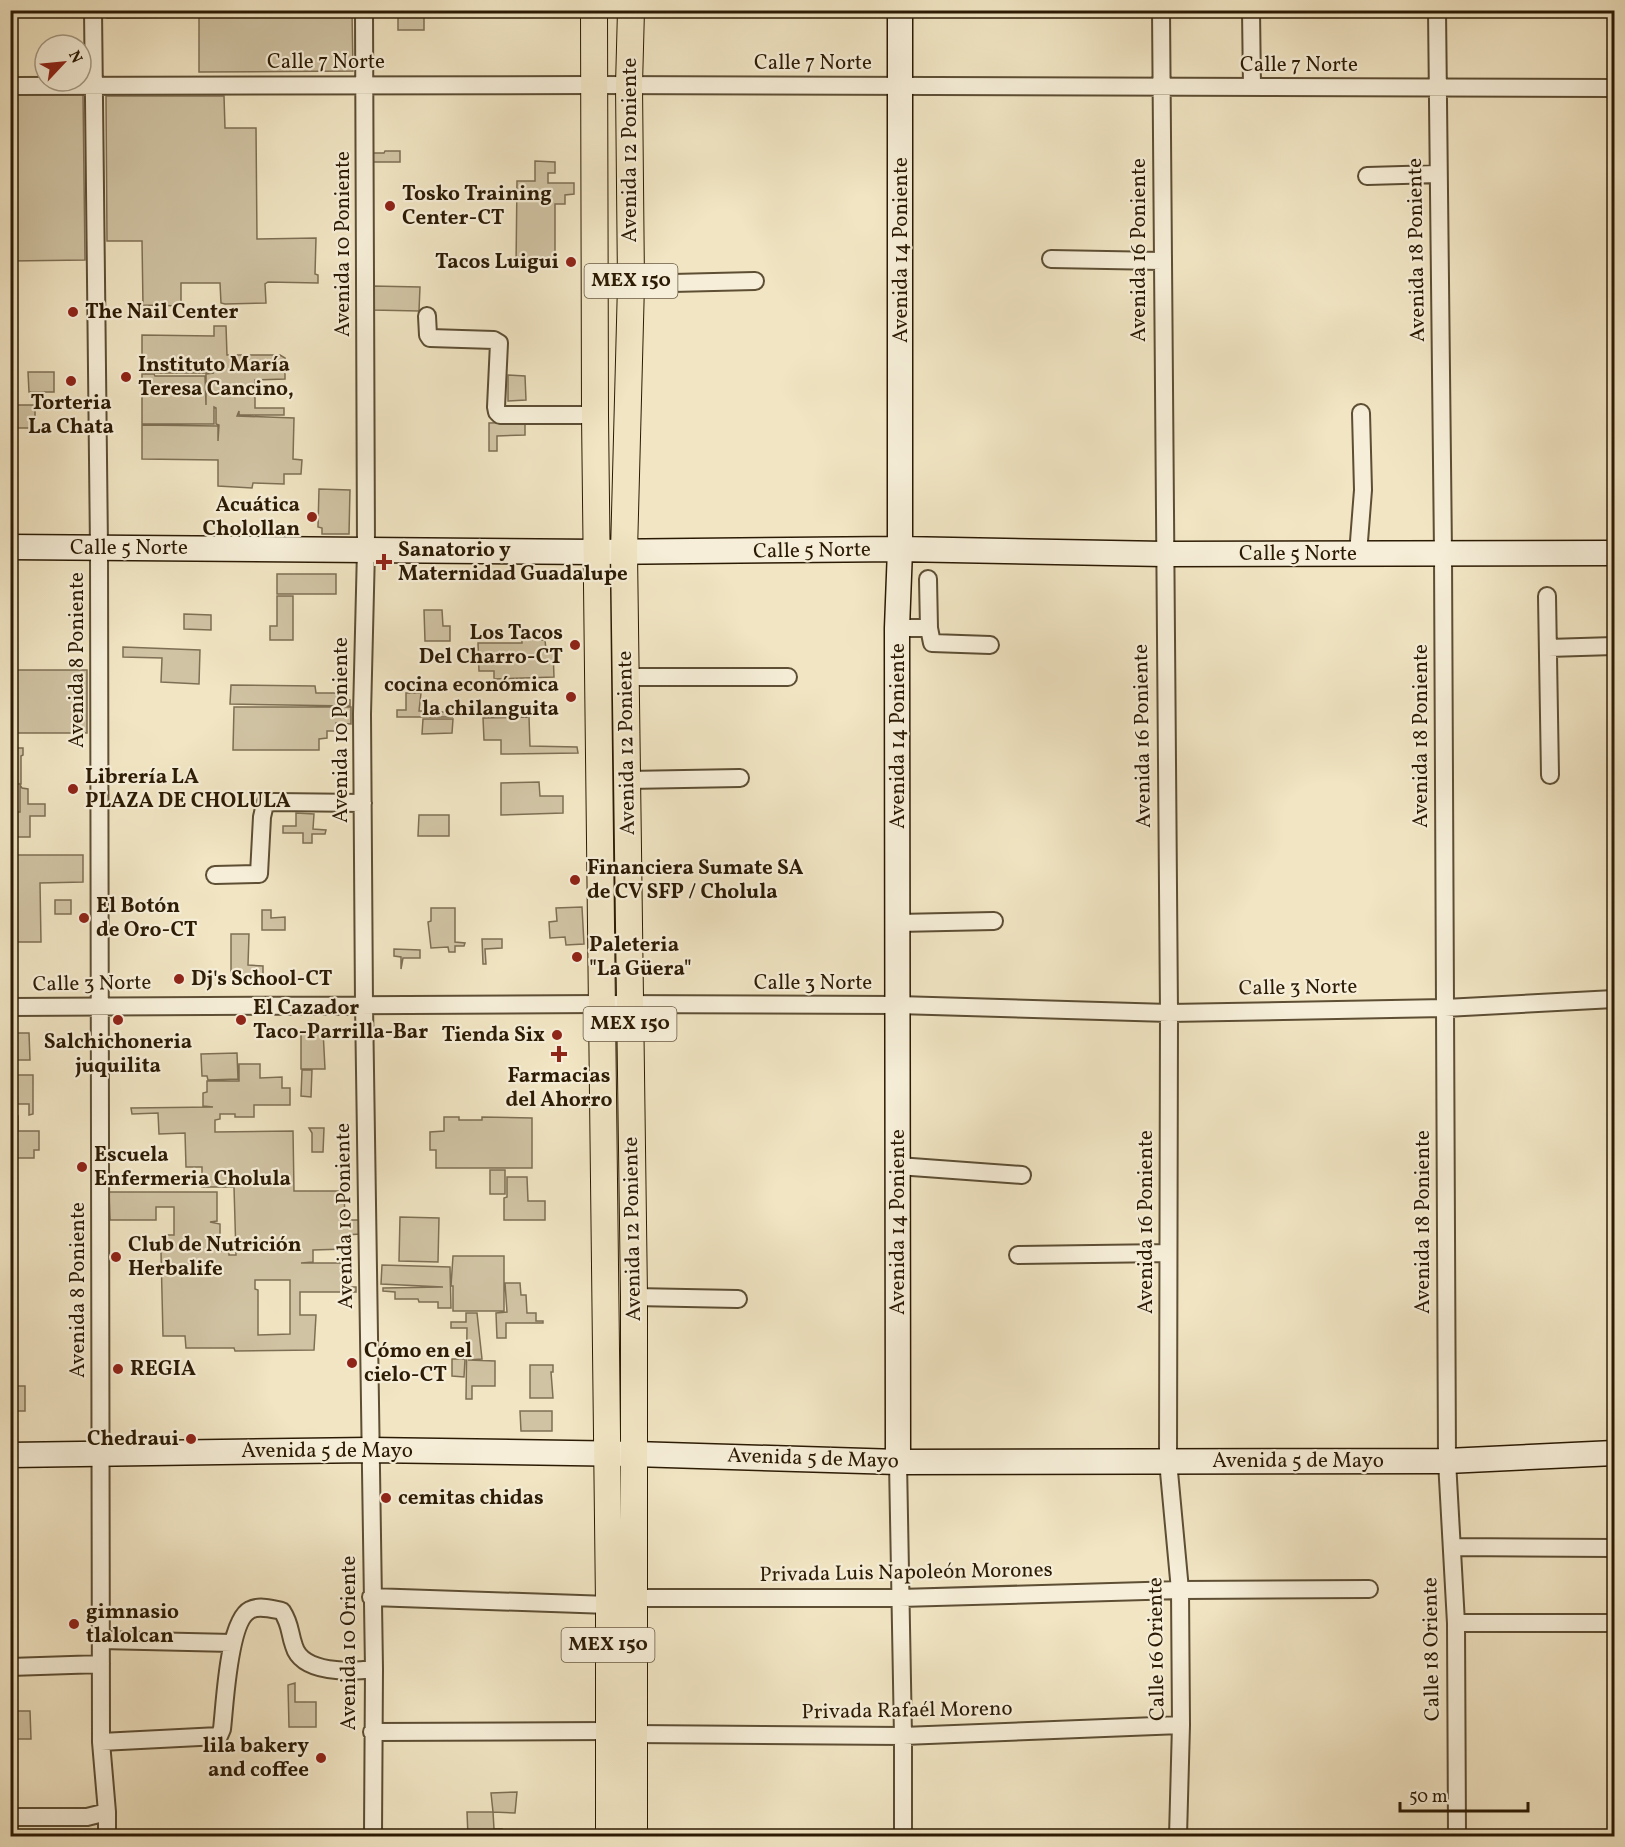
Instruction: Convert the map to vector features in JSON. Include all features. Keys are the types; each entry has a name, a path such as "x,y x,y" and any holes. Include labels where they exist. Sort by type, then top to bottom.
{"main road":[{"name":"Avenida 12 Poniente","path":"594,10 596,552 607,1453 633,1734 634,1836"},
{"name":"Avenida 12 Poniente","path":"609,1836 607,1731 634,1454 624,552 631,284 629,85 631,10"}],"street":[{"name":"Avenida 8 Poniente","path":"93,10 99,548 101,1742 107,1836"},
{"name":"Avenida 10 Poniente","path":"364,10 366,550 362,714 370,1450"},
{"name":"Avenida 14 Poniente","path":"898,1462 897,628 900,549 900,10"},
{"name":"Avenida 16 Poniente","path":"1161,10 1169,1013 1168,1461"},
{"path":"1251,10 1251,87"},
{"name":"Avenida 18 Poniente","path":"1437,10 1443,553 1447,1461"},
{"name":"Calle 7 Norte","path":"10,86 1614,88"},
{"path":"1367,176 1438,174"},
{"path":"1051,259 1162,261"},
{"path":"631,284 755,281"},
{"path":"427,316 430,338 494,340 499,343 496,407 500,415 595,415"},
{"path":"1358,554 1363,490 1361,413"},
{"name":"Calle 5 Norte","path":"10,547 596,552 900,549 1164,554 1614,553"},
{"path":"928,579 929,628 932,642 990,645"},
{"path":"1547,596 1550,775"},
{"path":"897,628 929,628"},
{"path":"1548,648 1614,646"},
{"path":"625,677 788,677"},
{"path":"628,780 740,778"},
{"path":"214,875 259,874 262,817 266,804 274,802 363,803"},
{"path":"898,923 994,921"},
{"name":"Calle 3 Norte","path":"10,1007 364,1004 898,1005 1169,1013 1444,1008 1614,999"},
{"path":"898,1166 1022,1175"},
{"path":"1018,1255 1168,1253"},
{"path":"634,1297 738,1299"},
{"name":"Avenida 5 de Mayo","path":"10,1455 370,1450 607,1453 898,1462 1447,1461 1614,1453"},
{"name":"Avenida 10 Oriente","path":"370,1450 374,1669 373,1836"},
{"name":"Calle 16 Oriente","path":"1168,1461 1180,1590 1181,1725 1178,1836"},
{"name":"Calle 18 Oriente","path":"1447,1461 1456,1623 1457,1836"},
{"path":"898,1462 903,1836"},
{"path":"1452,1547 1614,1548"},
{"name":"Privada Luis Napoleón Morones","path":"371,1597 621,1602 900,1598 1180,1590 1369,1589"},
{"path":"101,1742 219,1736 222,1729 232,1643 238,1623 250,1610 282,1611 289,1622 298,1654 311,1666 351,1672 374,1669"},
{"path":"1456,1623 1614,1623"},
{"path":"101,1640 232,1643"},
{"path":"10,1667 101,1664"},
{"name":"Privada Rafaél Moreno","path":"633,1734 903,1736 1181,1725"},
{"path":"372,1732 607,1731"},
{"path":"10,1817 87,1817 107,1812"}],"shaded area":[{"path":"107,11 352,11 353,71 199,72 199,17 107,18"},
{"path":"398,16 424,17 424,30 398,30"},
{"path":"10,93 83,93 85,260 11,261"},
{"path":"106,96 224,96 225,128 256,128 257,239 316,238 315,274 318,275 318,283 268,282 265,284 266,303 225,304 221,303 220,283 181,283 181,306 143,305 142,241 107,241"},
{"path":"385,151 400,151 400,162 370,162 370,153 384,153"},
{"path":"535,161 555,162 555,173 548,173 548,183 574,183 574,194 565,195 565,204 555,204 555,267 516,267 517,181 535,181"},
{"path":"372,286 420,287 419,311 372,310"},
{"path":"214,326 226,326 227,355 280,355 285,358 285,379 255,380 255,408 284,408 284,415 239,415 239,411 237,416 294,418 293,459 302,460 301,474 284,474 284,484 253,483 252,488 218,486 218,460 142,459 142,425 218,426 218,441 219,425 216,424 216,408 214,407 214,424 142,424 142,374 205,376 206,405 206,374 214,373 142,373 142,335 214,336"},
{"path":"28,372 54,372 54,392 29,392"},
{"path":"508,375 525,376 526,400 508,401"},
{"path":"17,405 35,405 35,428 17,428"},
{"path":"525,422 525,435 497,436 497,451 489,451 489,423"},
{"path":"319,489 350,490 349,534 322,534 322,528 318,527"},
{"path":"277,574 336,574 336,594 277,594"},
{"path":"277,596 293,596 293,640 270,640 270,626 277,626"},
{"path":"424,610 442,610 443,626 450,626 450,641 425,641"},
{"path":"184,614 211,615 211,630 184,629"},
{"path":"522,632 541,632 546,650 553,650 554,677 494,679 494,671 479,671 478,643 522,643"},
{"path":"123,647 200,650 199,684 161,682 162,658 123,657"},
{"path":"11,670 87,670 87,733 11,733"},
{"path":"231,685 315,686 316,693 337,693 337,699 350,700 350,706 230,704"},
{"path":"406,693 421,693 419,711 439,709 439,712 452,712 452,717 397,717 397,710 406,710"},
{"path":"234,707 351,707 351,724 336,723 336,731 327,731 327,738 319,739 319,750 233,750"},
{"path":"529,717 530,746 577,747 578,753 501,754 501,740 484,740 483,718"},
{"path":"423,719 453,719 452,733 422,734"},
{"path":"10,748 23,748 21,784 11,784"},
{"path":"539,782 540,796 563,796 563,813 501,815 501,783"},
{"path":"20,785 28,789 28,804 45,804 45,816 30,816 30,837 11,837 11,812 20,812"},
{"path":"296,813 314,814 313,829 326,830 325,834 312,834 312,843 303,843 303,833 283,833 283,826 296,826"},
{"path":"419,815 449,815 449,836 418,836"},
{"path":"11,855 83,855 83,882 40,883 41,942 11,942"},
{"path":"55,900 71,900 71,914 55,914"},
{"path":"582,907 584,944 566,945 565,937 550,938 549,922 557,921 556,908"},
{"path":"431,908 455,908 455,942 465,943 464,946 455,946 455,952 449,952 448,947 431,948 428,922 431,921"},
{"path":"262,910 271,910 271,918 285,917 285,930 262,930"},
{"path":"231,934 249,934 248,965 263,966 263,976 231,975"},
{"path":"482,939 502,939 502,948 485,949 486,964 483,964"},
{"path":"394,949 420,950 420,958 403,958 401,969 401,957 394,956"},
{"path":"301,1030 323,1030 325,1069 301,1069"},
{"path":"16,1033 29,1033 30,1060 16,1060"},
{"path":"237,1053 238,1079 208,1080 207,1076 202,1076 201,1054"},
{"path":"239,1064 260,1064 260,1078 282,1077 282,1088 290,1088 290,1105 254,1105 254,1117 220,1114 220,1119 215,1120 215,1132 293,1131 294,1191 344,1191 345,1220 360,1220 361,1234 344,1235 345,1249 313,1250 313,1262 301,1263 342,1263 343,1287 356,1287 356,1292 300,1292 300,1315 316,1315 314,1350 235,1351 234,1348 186,1348 185,1336 163,1336 161,1252 163,1235 174,1235 174,1207 156,1207 156,1220 110,1220 109,1192 217,1192 217,1221 210,1222 220,1224 220,1251 229,1251 229,1255 236,1255 234,1187 202,1187 202,1167 186,1167 185,1133 159,1134 158,1113 132,1114 131,1108 213,1107 203,1106 203,1093 207,1092 207,1081 239,1081","holes":["255,1280 290,1280 290,1334 258,1335 258,1290 255,1289"]},
{"path":"302,1070 312,1070 311,1097 301,1096"},
{"path":"16,1075 33,1075 33,1114 29,1115 29,1104 11,1104 11,1099 16,1098"},
{"path":"10,1116 18,1116 18,1131 39,1131 39,1150 34,1150 34,1158 11,1158"},
{"path":"444,1117 459,1117 459,1120 482,1120 482,1117 532,1118 532,1168 436,1168 436,1150 430,1150 430,1132 444,1131"},
{"path":"309,1128 324,1128 323,1152 312,1152 312,1133"},
{"path":"490,1170 505,1170 505,1194 490,1194"},
{"path":"507,1177 527,1177 528,1201 545,1201 545,1220 504,1220"},
{"path":"400,1217 439,1218 438,1262 399,1261"},
{"path":"453,1256 504,1256 504,1311 453,1311 453,1286 451,1286"},
{"path":"382,1265 450,1267 451,1308 438,1308 438,1302 395,1299 395,1292 383,1291 383,1288 443,1287 381,1284"},
{"path":"505,1283 520,1283 521,1295 526,1295 527,1313 536,1313 536,1321 543,1321 543,1323 506,1323 506,1338 497,1338 496,1313 507,1312"},
{"path":"466,1313 477,1313 482,1359 468,1360 495,1361 495,1386 472,1386 472,1399 466,1399 467,1328 451,1328 451,1322 466,1322"},
{"path":"452,1359 465,1359 464,1377 452,1376"},
{"path":"530,1365 553,1365 553,1372 551,1372 553,1398 530,1398"},
{"path":"11,1386 25,1386 25,1411 11,1411"},
{"path":"520,1411 552,1411 552,1431 521,1431"},
{"path":"295,1683 295,1702 316,1702 316,1727 289,1727 288,1685"},
{"path":"11,1711 30,1711 31,1739 11,1739"},
{"path":"517,1792 515,1813 493,1812 491,1793"},
{"path":"467,1812 493,1812 494,1829 502,1829 502,1836 468,1836"}],"place":[{"name":"Tosko Training Center-CT","path":"390,206"},
{"name":"Tacos Luigui","path":"571,262"},
{"name":"The Nail Center","path":"73,312"},
{"name":"Instituto María Teresa Cancino,","path":"126,377"},
{"name":"Torteria La Chata","path":"71,381"},
{"name":"Acuática Cholollan","path":"312,517"},
{"name":"Sanatorio y Maternidad Guadalupe","path":"384,562"},
{"name":"Los Tacos Del Charro-CT","path":"575,645"},
{"name":"cocina económica la chilanguita","path":"571,697"},
{"name":"Librería LA PLAZA DE CHOLULA","path":"73,789"},
{"name":"Financiera Sumate SA de CV SFP / Cholula","path":"575,880"},
{"name":"El Botón de Oro-CT","path":"84,918"},
{"name":"Paleteria \"La Güera\"","path":"577,957"},
{"name":"Dj's School-CT","path":"179,979"},
{"name":"Salchichoneria juquilita","path":"118,1020"},
{"name":"El Cazador Taco-Parrilla-Bar","path":"241,1020"},
{"name":"Tienda Six","path":"557,1035"},
{"name":"Farmacias del Ahorro","path":"559,1054"},
{"name":"Escuela Enfermeria Cholula","path":"82,1167"},
{"name":"Club de Nutrición Herbalife","path":"116,1257"},
{"name":"Cómo en el cielo-CT","path":"352,1363"},
{"name":"REGIA","path":"118,1369"},
{"name":"Chedraui","path":"191,1439"},
{"name":"cemitas chidas","path":"386,1498"},
{"name":"gimnasio tlalolcan","path":"74,1624"},
{"name":"lila bakery and coffee","path":"321,1758"}]}
